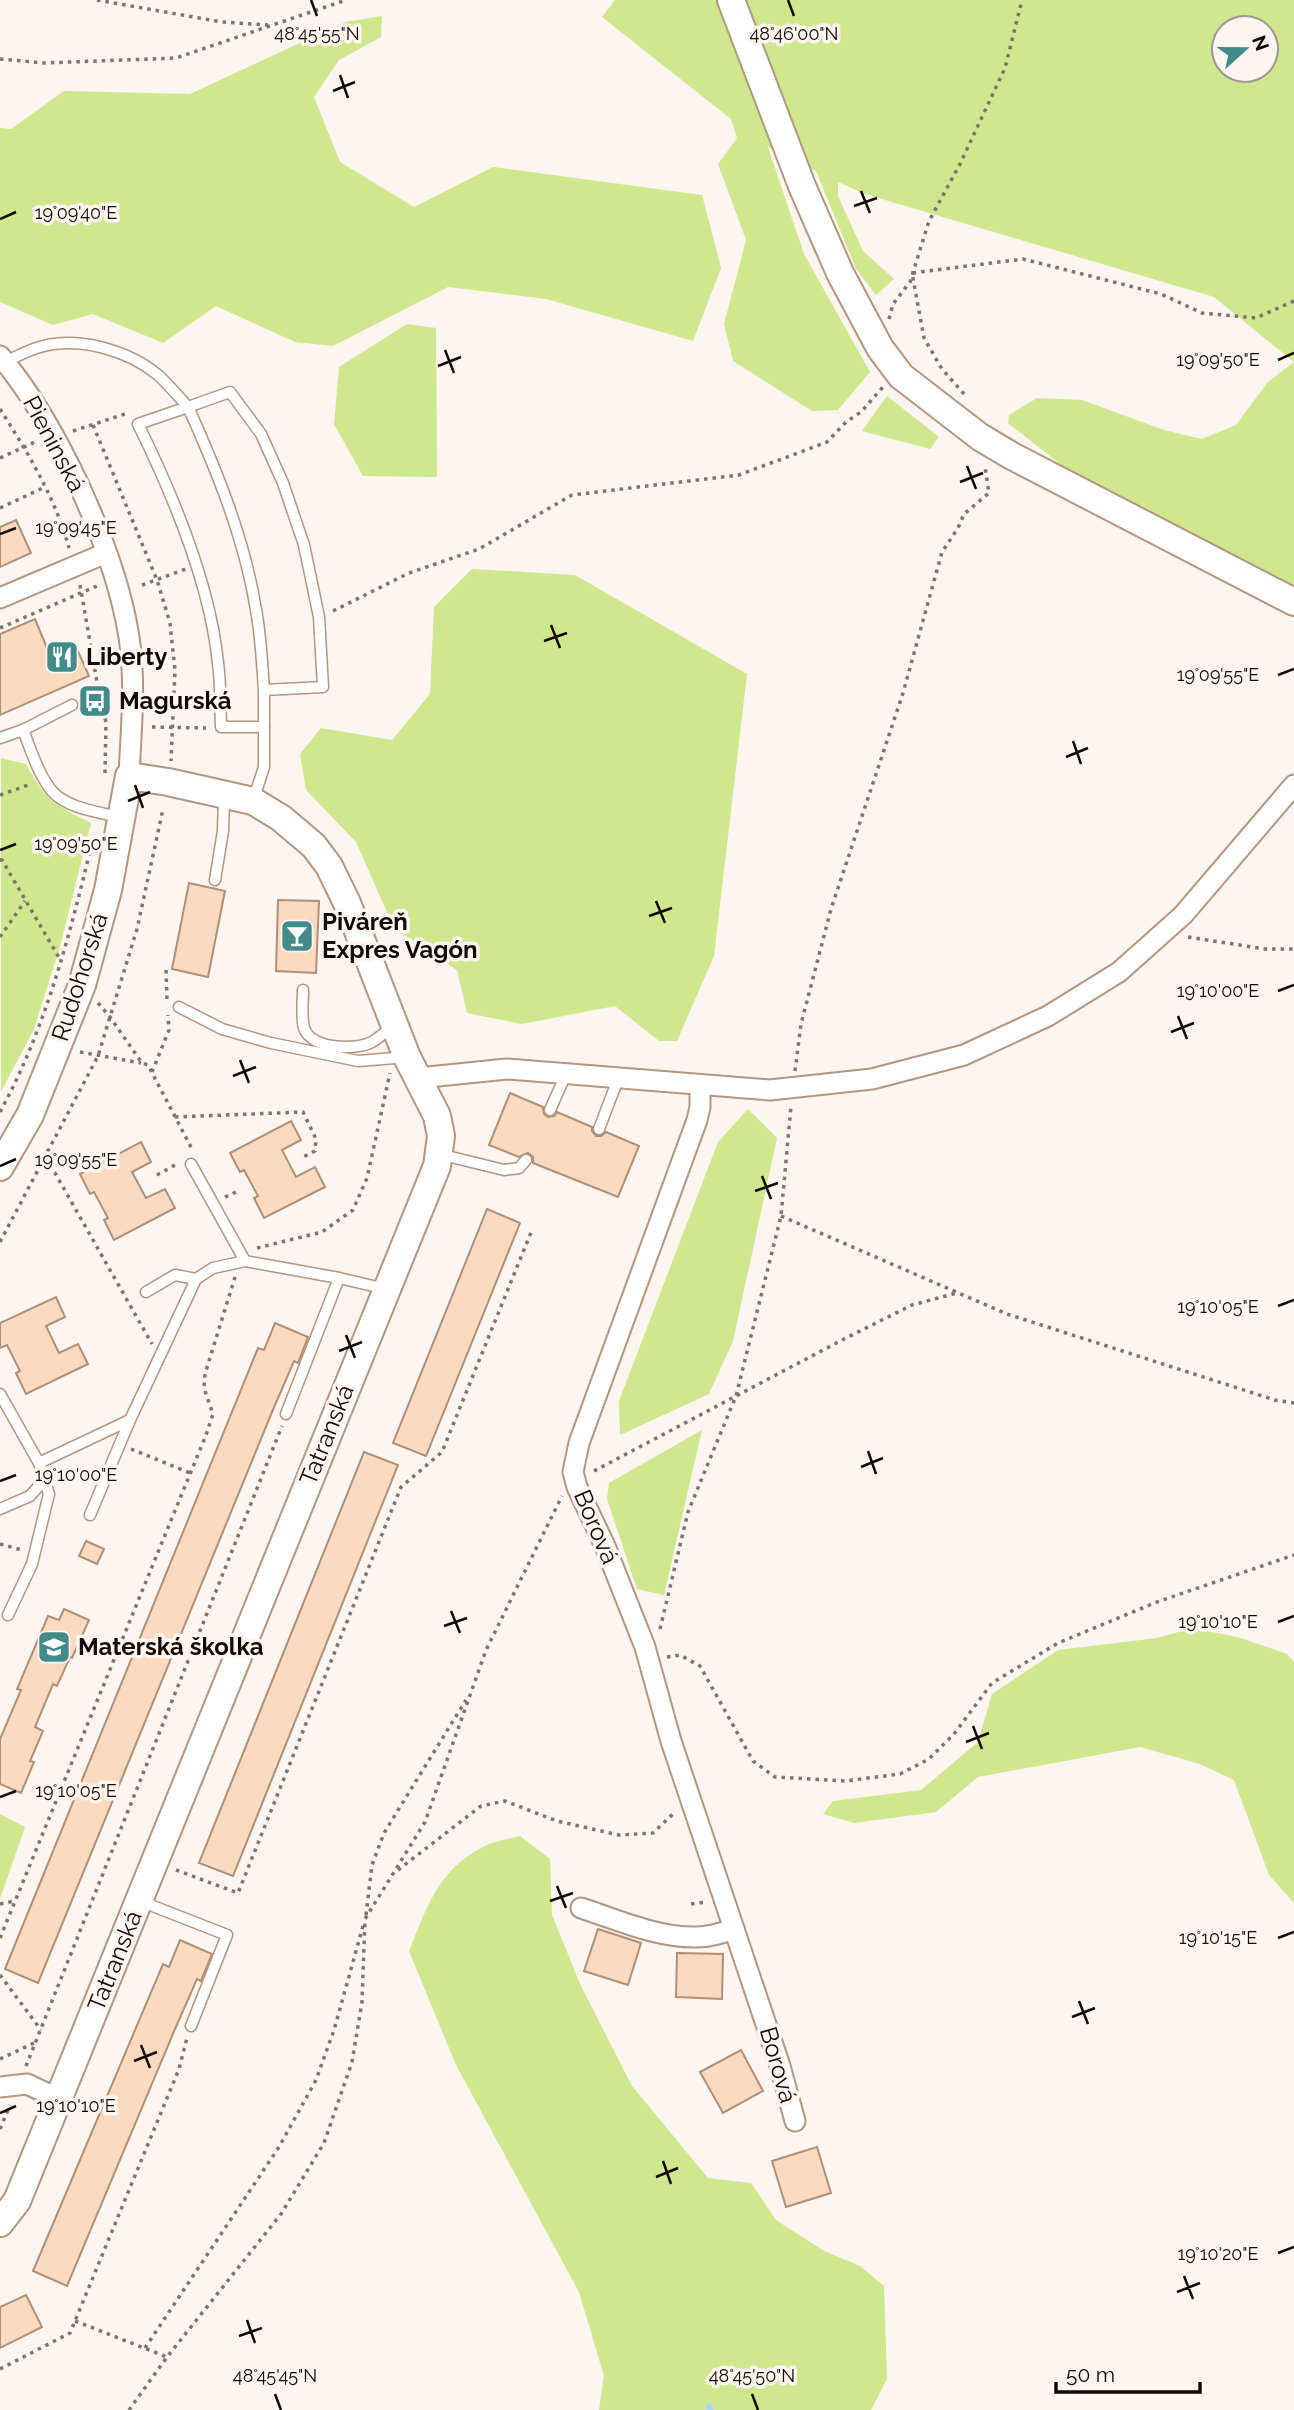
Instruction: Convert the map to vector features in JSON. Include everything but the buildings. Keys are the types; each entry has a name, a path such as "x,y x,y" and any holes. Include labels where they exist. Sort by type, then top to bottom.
{"street":[{"path":"731,0 807,199 839,273 887,358 901,376 980,437 1294,602"},
{"name":"Pieninská","path":"2,361 33,401 64,455 118,586 129,637 134,690 129,776"},
{"path":"0,598 106,553"},
{"name":"Tatranská","path":"0,2223 17,2201 59,2099 437,1166 441,1136 437,1116 406,1065 394,1025 347,903 329,866 314,846 281,818 253,801 129,776"},
{"name":"Rudohorská","path":"0,1167 30,1115 82,985 108,890 111,815 129,776"},
{"path":"406,1065 506,1069 769,1090 872,1079 964,1055 1048,1016 1119,972 1183,915 1294,785"},
{"name":"Borová","path":"700,1086 697,1121 579,1443 573,1472 651,1666 671,1741 780,2066 795,2121"},
{"path":"580,1908 682,1937 711,1936 734,1929"},
{"path":"0,2087 27,2084 59,2099"}],"lane":[{"path":"2,361 39,347 61,343 93,346 125,355 157,375 188,407 214,463 235,523 256,609 264,690 264,767 253,801"},
{"path":"264,690 323,687 319,617 304,544 283,483 261,433 230,392 138,424 160,469 188,541 207,604 218,662 221,727 264,727"},
{"path":"0,738 23,730 72,705"},
{"path":"23,730 44,779 53,793 71,803 111,815"},
{"path":"215,880 223,831 224,795"},
{"path":"303,990 303,1027 309,1038 316,1043 357,1047 372,1042 394,1025"},
{"path":"179,1007 222,1029 271,1043 358,1061 406,1065"},
{"path":"550,1110 566,1074"},
{"path":"598,1129 618,1079"},
{"path":"439,1154 503,1170 519,1168 526,1160"},
{"path":"191,1164 245,1261"},
{"path":"90,1515 130,1420 196,1279 212,1268 245,1261 386,1289"},
{"path":"146,1292 175,1275 196,1279"},
{"path":"286,1415 339,1278"},
{"path":"0,1394 39,1463 49,1494 32,1564 8,1615"},
{"path":"39,1463 130,1420"},
{"path":"0,1509 30,1496 44,1480"},
{"path":"139,1900 227,1935 191,2026"}],"path":[{"path":"97,0 222,22 273,25"},
{"path":"0,59 44,63 176,58 346,0"},
{"path":"319,617 409,573 479,549 572,495 739,475 827,442 846,422 862,412 887,382 893,304 910,282 929,221 960,164 1005,68 1022,0"},
{"path":"912,273 1023,260 1161,294 1202,313 1256,317 1294,301"},
{"path":"912,273 924,338 942,369 964,394"},
{"path":"0,409 24,446 61,518 70,554"},
{"path":"71,432 130,412"},
{"path":"93,425 158,580 170,623 175,670 171,764"},
{"path":"651,1666 688,1512 736,1396 781,1216 801,1024 831,909 903,693 942,552 964,514 989,493 980,437"},
{"path":"0,457 37,441"},
{"path":"0,508 45,487"},
{"path":"142,586 175,573"},
{"path":"0,1112 40,1024 111,815 104,794 106,722 77,575"},
{"path":"0,628 97,586"},
{"path":"152,727 196,729"},
{"path":"0,795 44,779"},
{"path":"0,1241 97,1056 137,929 163,809"},
{"path":"0,860 61,961"},
{"path":"0,937 25,901"},
{"path":"1166,930 1196,940 1265,949 1294,949"},
{"path":"57,1046 142,1063 97,1002"},
{"path":"152,1072 169,1030"},
{"path":"254,1248 322,1232 353,1210 367,1178 406,1065"},
{"path":"175,1117 303,1112 316,1139 314,1151 303,1157"},
{"path":"43,1160 55,1173 159,1357"},
{"path":"219,1200 236,1192"},
{"path":"781,1216 1020,1318 1275,1400 1294,1403"},
{"path":"170,1868 238,1893 401,1487 442,1452 532,1230"},
{"path":"0,1938 213,1414 204,1388 205,1374 235,1275 242,1274"},
{"path":"594,1471 844,1339 912,1306 959,1293"},
{"path":"0,1975 41,2031 286,1415"},
{"path":"142,1453 190,1473"},
{"path":"145,2348 279,2147 316,2080 334,2030 365,1919 425,1822 486,1650 573,1472"},
{"path":"0,1544 35,1553"},
{"path":"651,1666 664,1657 680,1655 699,1665 753,1761 775,1777 845,1781 900,1774 929,1759 946,1743 992,1683 1058,1643 1157,1602 1294,1555"},
{"path":"129,2410 167,2357 281,2214 324,2143 352,2062 362,2002 365,1919 372,1866 384,1833 471,1693"},
{"path":"393,1874 481,1806 505,1801 557,1821 619,1835 653,1833 680,1808"},
{"path":"0,1904 15,1901"},
{"path":"691,1904 711,1901"},
{"path":"0,2369 71,2333 178,2069 191,2026"},
{"path":"0,2059 36,2042"},
{"path":"75,2321 167,2357"}],"green space":[{"path":"615,0 1294,0 1294,362 1214,297 865,194 838,182 838,196 863,251 894,279 876,295 856,269 816,171 768,147 804,254 870,372 838,410 812,411 733,361 724,324 746,240 718,164 737,138 731,119 602,17"},
{"path":"382,16 381,37 339,60 314,97 340,162 414,207 493,167 702,195 721,268 693,341 546,299 448,287 333,346 295,342 216,306 163,343 93,314 53,325 0,302 0,128 11,129 64,91 190,94 345,22"},
{"path":"407,324 436,328 437,477 363,476 334,424 339,367"},
{"path":"1294,362 1294,589 1074,475 1008,423 1009,415 1037,398 1082,400 1164,430 1202,439 1236,425 1268,382"},
{"path":"887,396 939,437 930,449 862,431"},
{"path":"472,569 575,575 747,674 714,956 677,1041 659,1041 615,1006 522,1024 467,1013 457,970 394,928 356,842 306,790 300,754 321,728 392,740 430,694 434,607"},
{"path":"1,758 26,764 52,801 91,823 61,943 34,1029 1,1092"},
{"path":"748,1109 777,1138 733,1341 709,1394 620,1435 619,1401 718,1142"},
{"path":"702,1430 664,1595 637,1589 607,1499 609,1483"},
{"path":"1193,1628 1241,1638 1287,1654 1294,1662 1294,1903 1269,1875 1234,1780 1200,1764 1140,1747 978,1777 936,1812 854,1823 823,1814 833,1801 921,1790 978,1742 992,1694 1058,1650 1157,1638"},
{"path":"0,1814 25,1827 0,1899"},
{"path":"520,1836 550,1859 552,1915 581,1986 632,2086 708,2178 751,2183 776,2220 824,2251 860,2266 884,2286 887,2379 871,2410 599,2410 604,2376 579,2292 456,2065 409,1951 428,1905 455,1867 487,1845"}],"waterway":[{"path":"709,2406 710,2410"}],"place":[{"name":"Liberty","path":"62,657"},
{"name":"Magurská","path":"95,701"},
{"name":"Piváreň Expres Vagón","path":"297,936"},
{"name":"Materská školka","path":"54,1647"}]}
